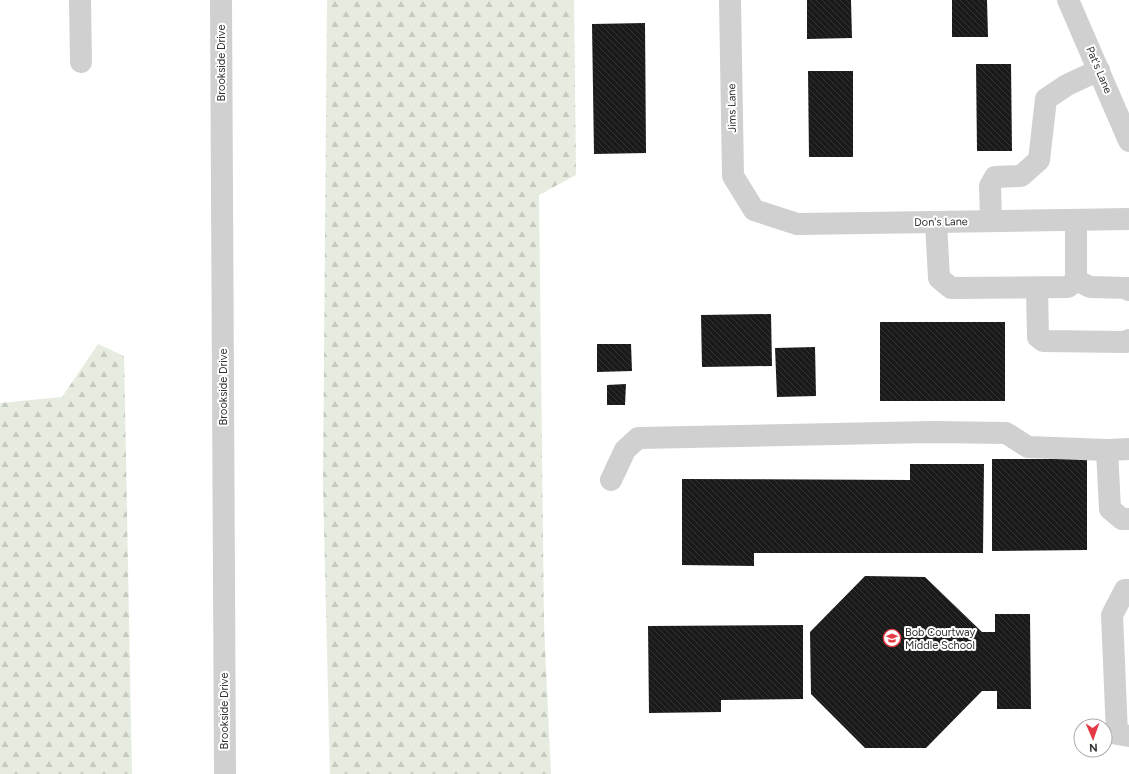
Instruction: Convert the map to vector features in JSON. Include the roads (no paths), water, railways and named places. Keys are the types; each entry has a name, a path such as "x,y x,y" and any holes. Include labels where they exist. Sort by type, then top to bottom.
{"street":[{"path":"80,0 81,62"},
{"name":"Brookside Drive","path":"220,0 225,774"},
{"name":"Jims Lane","path":"730,0 733,176 754,210"},
{"name":"Pat's Lane","path":"1068,0 1129,141"},
{"path":"991,221 990,186 995,177 1021,176 1039,160 1046,99 1067,85 1099,70"},
{"name":"Don's Lane","path":"754,210 797,224 1129,219"},
{"path":"936,222 939,278 951,288 1037,288 1068,287 1076,280 1076,220"},
{"path":"1076,280 1090,287 1128,288 1129,290"},
{"path":"1037,288 1038,337 1043,341 1126,342 1129,340"},
{"path":"611,480 625,450 638,438 931,432 1006,433 1028,446 1107,450 1129,449"},
{"path":"1107,450 1110,509 1122,519 1129,519"},
{"path":"1129,590 1125,590 1112,615 1117,734 1129,736"}],"place":[{"name":"Bob Courtway Middle School","path":"892,638"}]}
